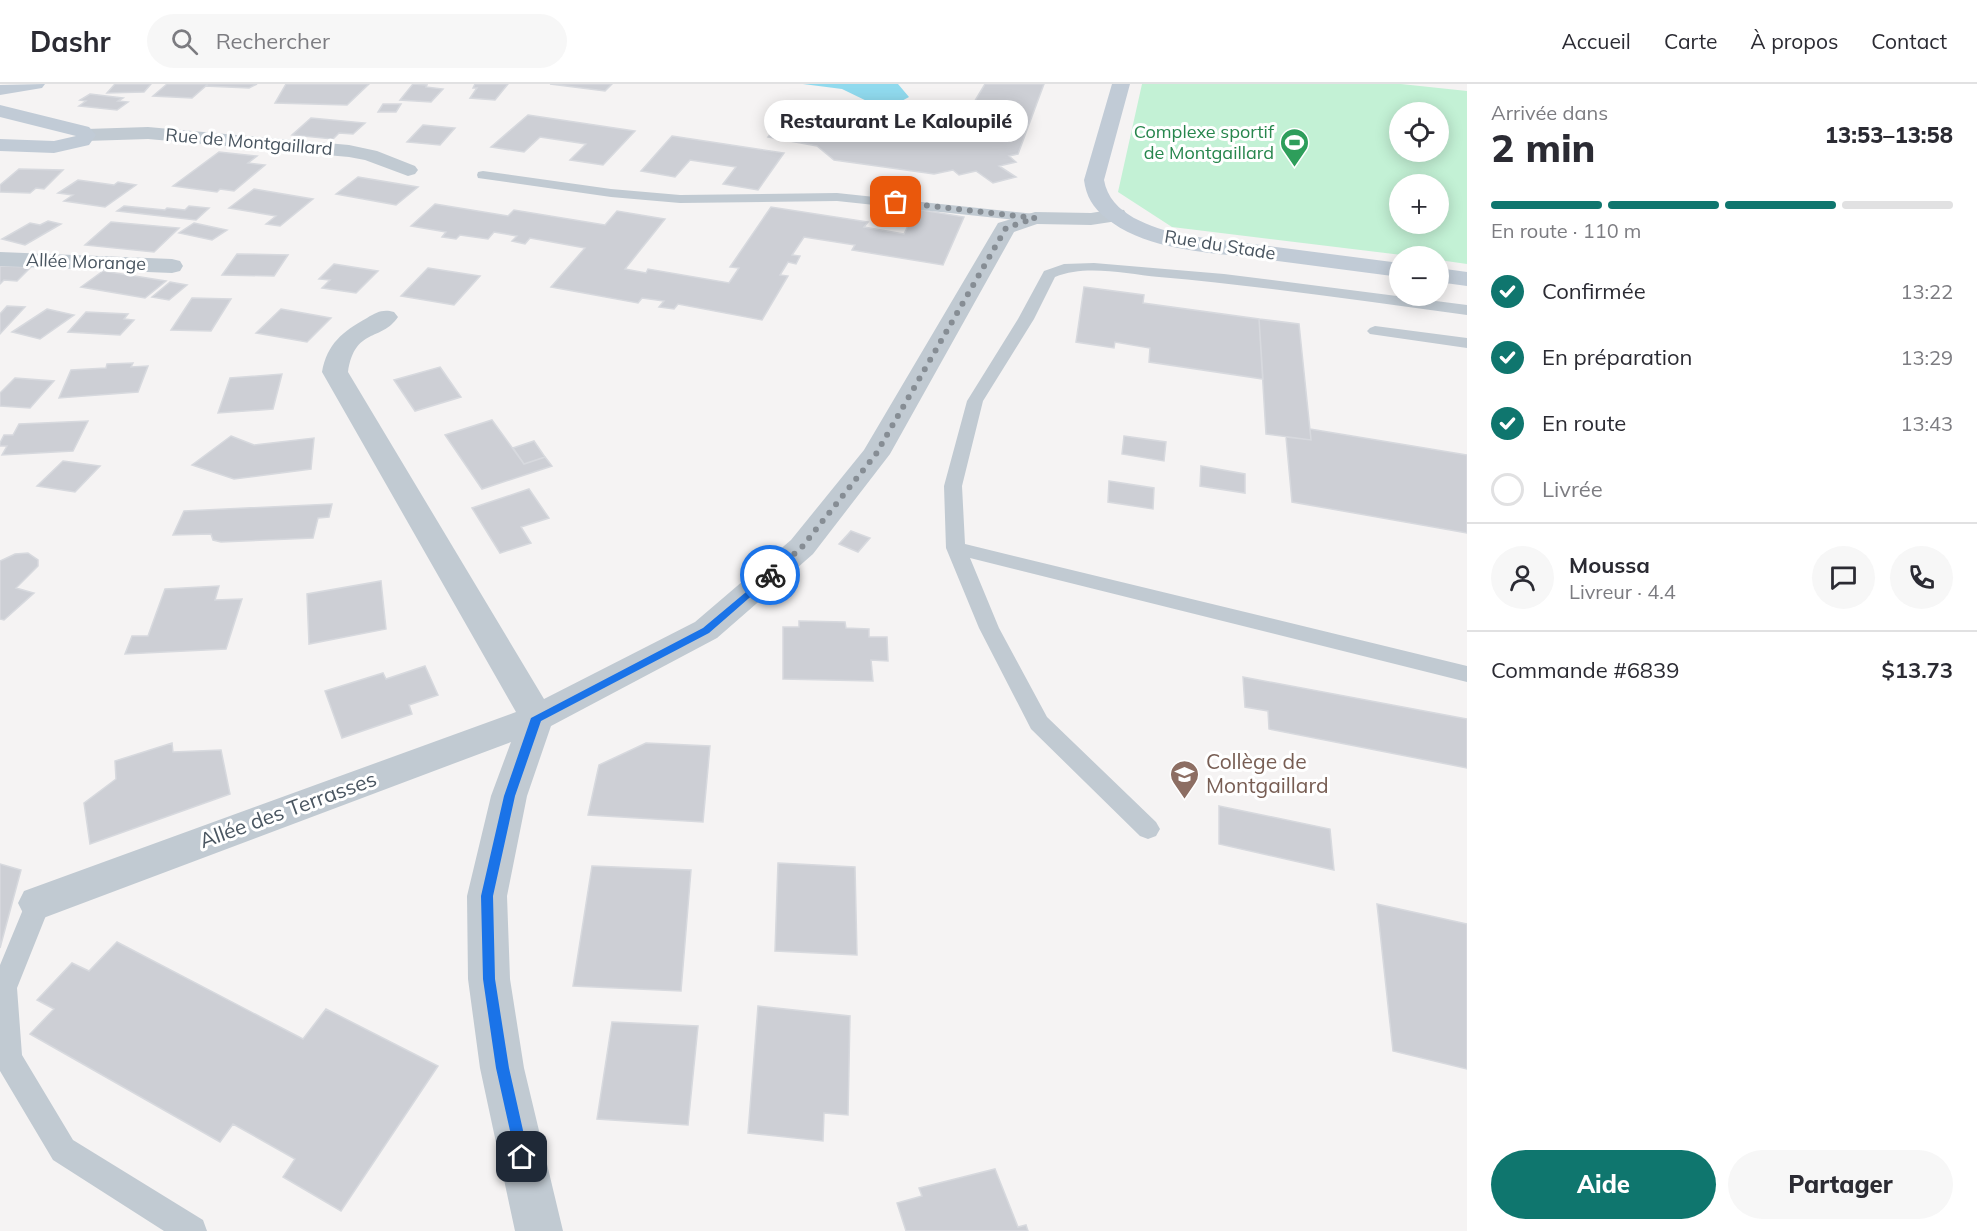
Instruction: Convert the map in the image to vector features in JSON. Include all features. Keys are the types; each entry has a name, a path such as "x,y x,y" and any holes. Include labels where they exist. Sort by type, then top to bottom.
{"street":[{"path":"0,90 36,84"},
{"name":"Rue du Stade","path":"1121,84 1094,180 1093,191 1102,204 1116,215 1155,235 1182,242 1389,269"},
{"path":"0,111 82,131 86,135 82,141 54,147 0,145"},
{"name":"Rue de Montgaillard","path":"86,135 148,133 349,151 370,155 408,170"},
{"name":"Allée des Terrasses","path":"39,903 537,718 706,630 802,547 876,454 1006,228 1028,212 1091,219 1116,215"},
{"name":"Allée Morange","path":"0,259 172,266"},
{"path":"1449,277 1467,279"},
{"path":"386,317 347,340 337,355 335,372 537,718 509,796 487,896 489,979 502,1068 531,1229"}],"lane":[{"path":"483,175 611,193 680,199 837,197 1028,212"},
{"path":"1148,830 1040,723 989,628 956,548 953,486 975,401 1026,319 1049,274 1064,268 1094,267 1224,278 1467,310"},
{"path":"1374,331 1467,343"},
{"path":"956,548 1467,674"},
{"path":"39,903 4,988 9,1058 63,1150 192,1231"}],"green space":[{"name":"Complexe sportif de Montgaillard","path":"1142,84 1401,84 1467,91 1467,264 1449,261 1449,246 1389,246 1389,253 1172,227 1118,192"}],"water":[{"path":"803,84 898,84 909,97 896,104 873,104 842,89"}],"building":[{"path":"115,84 151,84 144,92 107,93"},
{"path":"167,84 208,84 192,98 153,96"},
{"path":"208,84 257,84 249,88 206,86"},
{"path":"286,84 369,84 347,105 275,103"},
{"path":"413,84 443,89 431,102 400,100"},
{"path":"475,84 508,84 495,100 470,98 477,88 473,88"},
{"path":"550,84 612,84 605,91"},
{"path":"985,84 1044,84 1018,154 1009,156 1016,162 999,166 1016,177 993,183 976,171 959,175 953,170 934,174 834,160 817,146 768,137 783,119 911,141 955,134"},
{"path":"90,94 123,98 118,101 128,102 117,110 79,106 86,101 80,100"},
{"path":"383,104 401,104 396,112 378,112"},
{"path":"528,115 635,131 603,165 570,160 586,144 540,137 524,152 491,147"},
{"path":"311,118 365,123 353,134 339,133 333,139 292,135"},
{"path":"423,125 455,128 440,145 407,142"},
{"path":"672,136 784,153 758,190 723,184 736,167 690,160 675,177 641,171"},
{"path":"219,152 257,156 248,163 265,165 234,191 220,189 217,192 173,186"},
{"path":"19,169 63,170 44,189 36,188 30,193 0,192 0,185"},
{"path":"358,177 418,187 396,205 336,194"},
{"path":"78,180 114,185 118,182 136,185 105,207 64,201 73,195 58,193"},
{"path":"254,189 313,199 280,226 266,224 276,216 229,208"},
{"path":"435,204 508,216 514,210 605,225 617,211 665,219 625,269 646,273 648,269 729,283 739,268 730,267 771,207 868,222 864,227 904,234 916,209 964,217 943,265 852,250 855,245 804,237 792,255 800,256 796,264 788,262 780,275 788,276 762,320 678,304 674,309 659,307 664,301 642,298 638,303 551,287 585,248 530,238 525,244 512,241 517,236 494,232 488,239 460,235 456,239 442,237 446,232 411,226"},
{"path":"124,206 165,210 167,208 185,210 189,206 209,208 196,220 117,211"},
{"path":"48,221 61,224 25,245 2,239 30,223 40,225"},
{"path":"111,222 179,228 154,252 85,245"},
{"path":"194,223 227,230 212,240 179,233"},
{"path":"237,254 288,255 274,276 222,275"},
{"path":"334,264 378,271 356,293 322,288 330,280 319,279"},
{"path":"0,266 31,267 17,281 4,280 0,284"},
{"path":"428,268 480,276 454,305 401,296"},
{"path":"103,271 166,281 145,298 81,287"},
{"path":"170,282 187,285 169,300 152,297"},
{"path":"1084,287 1144,295 1143,303 1259,319 1263,379 1149,362 1150,348 1115,342 1114,348 1076,342"},
{"path":"192,298 231,299 211,331 171,330"},
{"path":"7,306 25,307 0,334 0,314"},
{"path":"47,309 74,315 40,339 12,332"},
{"path":"281,309 331,318 307,342 256,333"},
{"path":"86,312 128,314 124,319 134,320 120,335 68,332"},
{"path":"1259,319 1299,324 1311,440 1266,434"},
{"path":"133,363 131,367 148,366 138,392 59,398 71,370 106,368 107,364"},
{"path":"440,367 461,397 415,411 394,380"},
{"path":"282,374 273,409 218,413 230,378"},
{"path":"15,378 54,381 30,408 0,406 0,393"},
{"path":"492,420 524,464 545,457 552,466 482,489 445,435"},
{"path":"88,421 73,451 2,455 7,446 0,446 4,435 13,435 19,424"},
{"path":"1310,429 1467,455 1467,533 1292,502 1286,437 1311,440"},
{"path":"231,436 254,445 314,438 311,469 234,479 192,465"},
{"path":"1124,436 1166,442 1164,461 1122,454"},
{"path":"534,441 545,457 524,464 513,448"},
{"path":"63,461 100,466 75,492 37,486"},
{"path":"1201,466 1245,474 1245,493 1200,486"},
{"path":"1109,481 1154,488 1153,509 1108,502"},
{"path":"529,489 549,518 521,527 531,543 500,553 472,508"},
{"path":"332,504 329,517 318,518 313,538 221,542 213,540 211,534 173,535 184,511"},
{"path":"851,531 870,538 858,552 839,544"},
{"path":"28,553 38,560 38,566 16,588 34,593 4,620 0,619 0,561 15,554"},
{"path":"381,581 386,629 309,644 307,594"},
{"path":"219,586 215,600 242,599 226,649 125,654 132,636 148,636 165,589"},
{"path":"799,621 845,622 846,628 869,629 869,637 887,637 888,661 871,660 873,681 783,679 783,627 799,627"},
{"path":"425,666 438,695 409,705 412,714 342,738 325,691 383,673 386,679"},
{"path":"1243,677 1467,719 1467,768 1269,729 1268,711 1245,707"},
{"path":"172,743 173,752 221,750 230,794 90,844 84,803 116,779 115,761"},
{"path":"646,743 710,746 703,822 588,815 599,765"},
{"path":"1219,806 1330,829 1334,870 1219,844"},
{"path":"778,863 855,867 857,955 775,951"},
{"path":"0,864 21,870 0,948"},
{"path":"592,866 691,870 681,991 573,986"},
{"path":"1377,904 1467,924 1467,1069 1393,1051"},
{"path":"117,942 303,1039 326,1009 438,1066 341,1211 283,1177 295,1159 233,1124 220,1142 30,1034 54,1009 37,1000 72,963 89,971"},
{"path":"758,1006 850,1016 848,1115 824,1113 823,1141 748,1133"},
{"path":"612,1022 698,1026 688,1125 597,1119"},
{"path":"995,1169 1018,1227 1026,1225 1028,1231 906,1231 897,1203 922,1196 919,1188"}],"way so far":[{"path":"770,575 802,547 876,454 1006,228 1035,218 896,202"}],"place":[{"name":"Complexe sportif de Montgaillard","path":"1295,168"},
{"name":"Restaurant Le Kaloupilé","path":"896,202"},
{"name":"Collège de Montgaillard","path":"1185,800"}],"route":[{"path":"522,1157 502,1068 489,979 487,896 509,796 537,718 706,630 770,575"}]}
